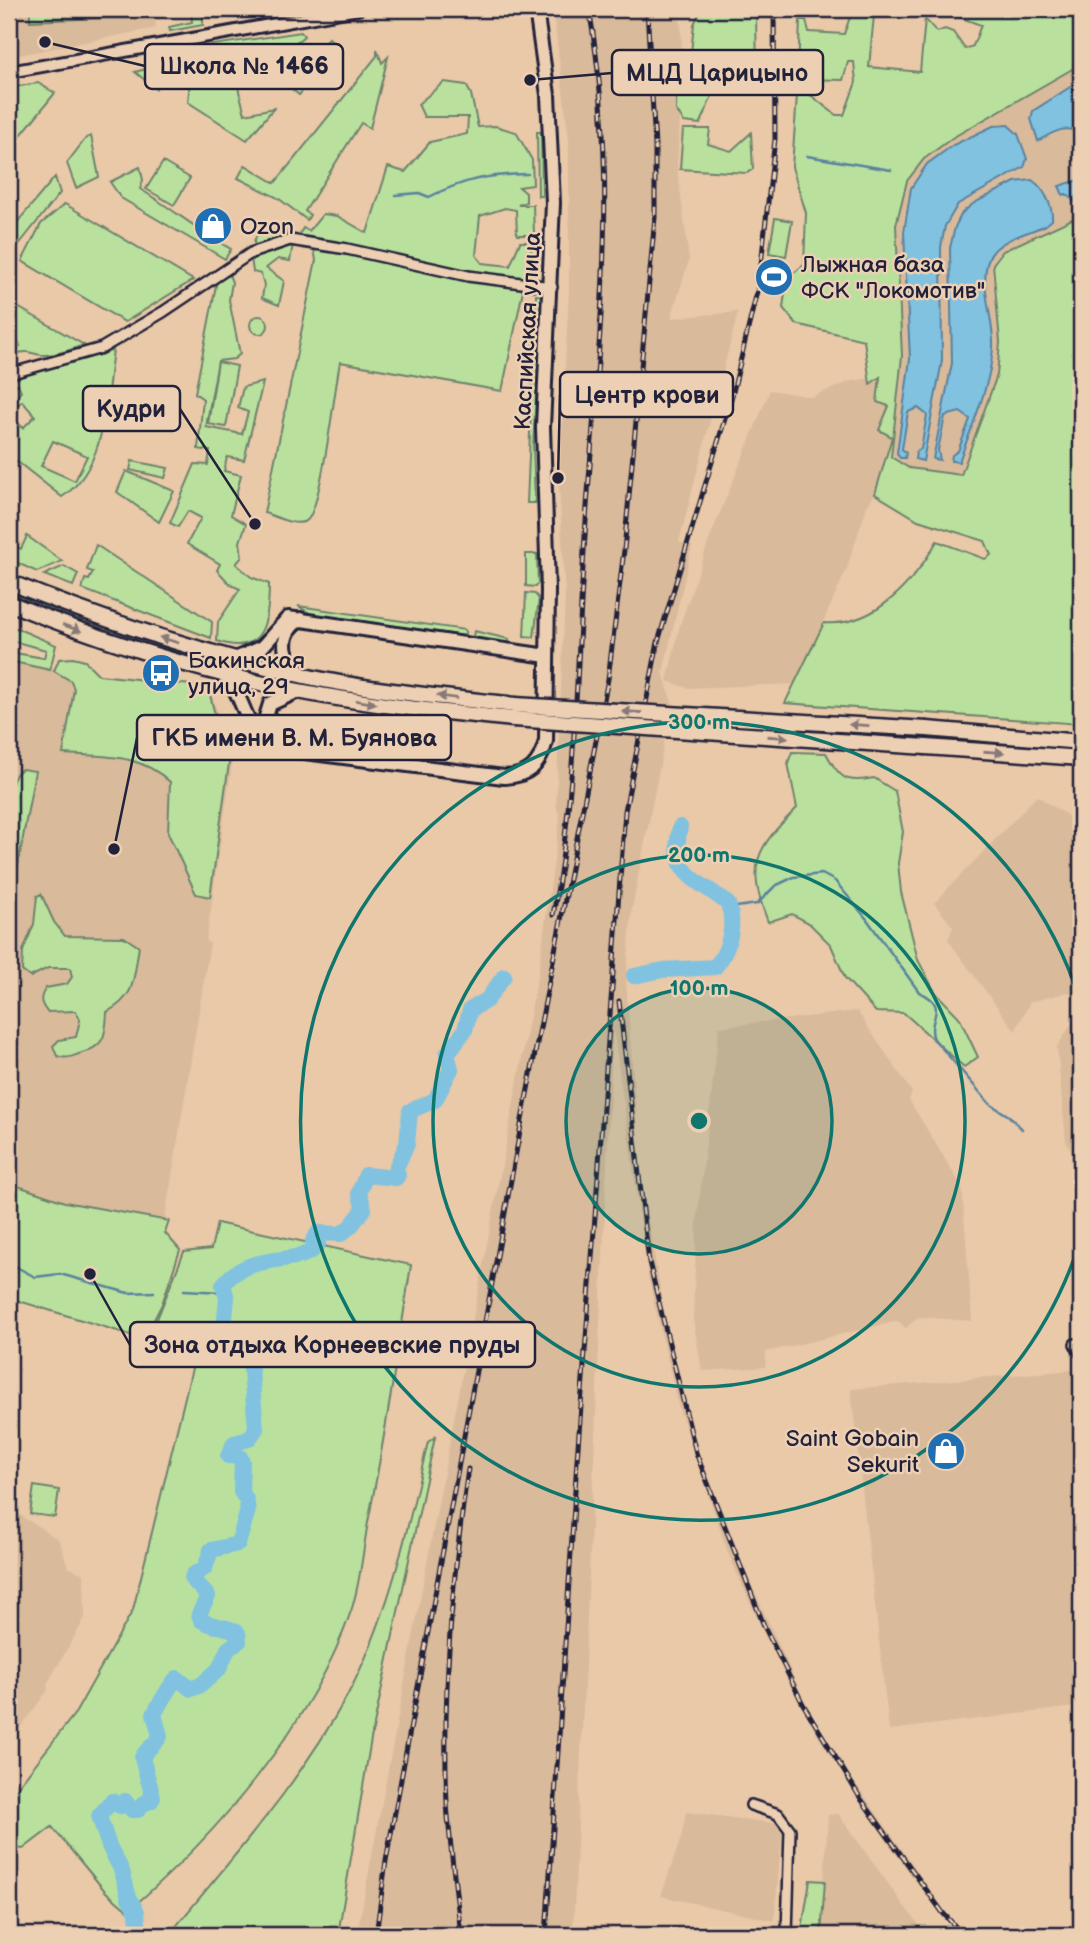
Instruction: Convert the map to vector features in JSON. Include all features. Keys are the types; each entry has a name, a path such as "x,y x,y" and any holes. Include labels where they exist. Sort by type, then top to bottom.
{"main road":[{"name":"Каспийская улица","path":"259,739 280,749 504,777 526,774 543,756 547,741 547,656 543,427 551,287 551,128 536,9"},
{"path":"9,582 139,631 236,660 306,676 515,712 1081,758"},
{"path":"9,603 136,650 226,675 298,691 404,708 927,729 1081,741"},
{"path":"236,660 262,647 284,620 301,619 547,656"},
{"path":"301,619 292,627 284,648 287,662 306,676"},
{"path":"226,675 238,693 253,731 259,739"},
{"path":"259,739 270,704 298,691"}],"street":[{"path":"9,72 358,9"},
{"path":"9,374 102,348 163,312 251,253 290,240 347,249 468,276 551,287"},
{"path":"1075,1343 1081,1354"},
{"path":"751,1805 778,1814 790,1830 787,1935"}],"shaded area":[{"path":"9,9 154,9 156,28 9,57"},
{"path":"553,9 680,9 683,76 677,165 689,260 671,318 738,312 679,542 692,546 663,672 672,703 632,908 626,983 641,1176 667,1330 703,1466 735,1549 805,1702 842,1764 945,1911 967,1935 959,1935 941,1915 888,1843 819,1738 765,1636 728,1553 679,1408 649,1281 613,1028 573,1935 357,1935 539,968 560,818 556,805 565,596 559,484 569,292 569,140"},
{"path":"1081,64 1081,215 997,255 992,274 1000,342 997,375 961,475 909,468 891,457 902,356 896,225 907,181 924,159 952,138"},
{"path":"880,377 889,405 880,429 892,436 875,494 867,506 846,571 795,684 688,688 667,681 680,625 711,535 770,390 812,397 851,381"},
{"path":"9,655 59,669 191,684 211,693 233,756 206,942 210,943 165,1219 65,1202 9,1183"},
{"path":"1037,796 1081,824 1081,1000 1068,992 1030,1002 1015,1031 948,940 953,927 934,903"},
{"path":"1081,1009 1081,1170 1066,1141 1057,1047"},
{"path":"857,1011 912,1092 909,1100 962,1187 972,1321 918,1317 906,1328 898,1321 766,1352 765,1367 702,1371 693,1319 697,1220 719,1027"},
{"path":"1073,1370 1081,1441 1081,1706 889,1730 851,1389"},
{"path":"9,1508 59,1540 68,1567 84,1574 85,1618 47,1684 48,1690 9,1743"},
{"path":"686,1812 783,1824 774,1921 661,1896 681,1838"},
{"path":"838,1814 928,1935 821,1935 828,1815"}],"green space":[{"path":"30,9 101,9 102,18 30,21"},
{"path":"191,9 203,9 203,25 170,31 169,27 192,22"},
{"path":"756,9 757,84 715,91 700,124 684,122 676,110 677,73 690,63 694,24 701,10"},
{"path":"853,9 890,9 888,15 874,15 869,67 920,72 925,19 937,32 945,29 953,32 965,49 973,46 981,25 937,9 1081,9 1081,64 952,138 924,159 907,181 896,225 902,356 891,457 909,468 961,475 997,375 1000,342 993,264 1003,251 1081,215 1081,724 785,703 824,623 860,618 876,610 905,586 937,541 985,559 991,555 985,541 918,520 875,494 892,437 879,430 889,406 877,402 880,377 870,384 864,340 796,324 783,308 787,278 804,265 806,213 792,167 797,95 804,90 836,115 844,115 856,82 854,62 848,62 843,80 802,79 798,73 800,20 806,20 809,32 844,34"},
{"path":"301,32 304,36 287,47 230,57 245,114 274,108 247,140 188,102 193,48"},
{"path":"329,38 340,47 325,64 314,55"},
{"path":"377,49 382,63 388,57 370,128 361,123 305,211 310,215 307,220 278,198 238,178 245,165 275,183 377,56"},
{"path":"161,65 156,89 135,72"},
{"path":"304,65 316,75 299,95 287,85"},
{"path":"444,82 466,85 471,94 478,127 495,126 516,132 532,160 533,185 519,187 526,193 526,202 518,205 533,205 534,235 517,235 516,210 505,208 480,216 476,255 482,263 510,266 520,242 533,242 502,391 340,362 327,448 312,513 306,521 296,523 264,513 316,260 312,239 298,237 303,228 309,231 323,214 337,216 367,233 388,167 405,172 430,142 467,134 468,117 424,117 418,104"},
{"path":"38,83 55,93 9,150 9,88"},
{"path":"683,129 710,129 708,144 731,151 751,133 753,169 747,173 680,169"},
{"path":"537,132 541,132 542,196 538,196"},
{"path":"91,136 99,177 76,188 67,163 86,138"},
{"path":"163,162 190,178 174,205 146,189"},
{"path":"140,167 143,180 140,189 231,249 225,259 121,198 110,182"},
{"path":"55,177 60,193 9,257 9,232"},
{"path":"65,204 193,280 125,322 22,261 41,224"},
{"path":"775,218 792,221 786,256 769,253"},
{"path":"262,226 274,234 279,227 286,232 281,240 255,249 254,241"},
{"path":"293,244 290,261 278,259 266,268 284,281 279,305 262,298 264,285 261,274 253,272 251,258"},
{"path":"229,275 232,282 229,300 240,354 234,359 218,361 206,427 242,434 248,412 238,408 243,387 263,382 244,460 227,457 224,471 241,475 231,515 246,524 240,542 242,557 236,564 251,577 269,584 265,623 260,633 245,644 232,645 217,641 218,622 240,589 231,585 217,570 220,564 187,544 201,518 188,511 178,527 170,523 195,464 208,465 210,451 198,449 203,399 195,393 217,280"},
{"path":"536,295 542,295 533,446 535,503 527,503"},
{"path":"9,301 84,345 53,354 13,354 10,351 20,346 13,325 9,323"},
{"path":"259,316 265,319 268,325 265,331 259,334 253,331 250,325 253,319"},
{"path":"113,350 106,410 96,450 88,469 77,484 62,497 9,455 9,413 9,410 21,391 18,384 9,386 9,378","holes":["22,401 35,416 23,428 9,413","53,441 87,456 75,481 41,466"]},
{"path":"218,362 237,366 226,427 208,424"},
{"path":"132,461 168,468 165,478 130,470"},
{"path":"126,471 174,491 159,522 117,492"},
{"path":"27,536 62,561 37,572 9,559 9,543 21,549"},
{"path":"96,545 212,622 211,638 82,589 85,579 89,580 93,572 87,570"},
{"path":"526,554 537,554 538,583 535,587 526,586"},
{"path":"64,566 78,574 73,586 44,575"},
{"path":"9,592 100,628 222,665 221,669 99,631 9,597"},
{"path":"526,593 535,594 539,599 534,637 524,636"},
{"path":"298,606 465,630 465,636 313,615"},
{"path":"9,625 56,645 50,670 9,661 9,652 44,658 46,650 9,640"},
{"path":"474,631 509,639 508,644 473,637"},
{"path":"59,659 85,661 99,675 191,685 210,695 223,747 230,756 210,897 196,894 168,833 170,782 133,761 63,754 74,689 71,681 54,671"},
{"path":"792,752 826,753 844,777 856,780 874,778 895,791 903,832 898,863 901,892 918,960 935,992 959,1017 978,1057 964,1067 904,1013 876,1012 845,978 831,945 809,923 792,914 768,922 757,886 756,872 764,847 797,808 788,763"},
{"path":"22,769 35,771 17,871 14,873 9,872 9,800 15,776"},
{"path":"41,894 54,922 65,936 124,937 139,947 129,993 107,1012 102,1040 94,1048 68,1057 57,1056 53,1046 59,1040 76,1037 80,1020 76,1011 47,1012 41,1000 46,988 67,984 72,977 70,968 48,968 30,977 22,971 23,951 34,924 37,896"},
{"path":"9,1183 65,1202 169,1221 165,1233 180,1250 162,1304 144,1339 9,1298"},
{"path":"217,1223 411,1265 357,1588 334,1653 313,1694 259,1774 195,1848 128,1911 105,1891 52,1827 23,1849 9,1847 9,1798 76,1712 133,1610 196,1352 153,1336 153,1329 184,1252 211,1249"},
{"path":"435,1437 371,1739 338,1935 169,1935 286,1791 347,1696 362,1666 386,1604 428,1442"},
{"path":"34,1486 59,1490 55,1517 30,1514"},
{"path":"810,1880 825,1881 821,1935 801,1935"}],"water":[{"path":"1081,80 1081,134 1064,129 1038,141 1031,119 1033,111"},
{"path":"1008,125 1018,134 1027,159 1024,167 958,204 945,226 941,247 942,361 923,461 915,459 916,452 921,449 927,415 918,408 908,412 902,449 906,453 905,458 900,458 897,453 910,359 904,232 911,188 927,164 953,145 993,126"},
{"path":"1081,179 1081,202 1076,203 1066,194 1063,195 1059,186"},
{"path":"1032,180 1047,198 1052,220 1000,245 990,256 985,278 993,348 984,391 959,462 951,461 952,455 958,451 970,419 960,412 945,416 938,450 940,460 933,459 952,363 950,248 955,227 962,213 974,203 1015,182"}],"waterway":[{"path":"807,156 891,170"},
{"path":"395,195 419,193 429,197 477,179 528,174"},
{"path":"634,976 663,970 715,967 727,945 731,929 728,904 682,866 678,844 680,827"},
{"path":"730,908 757,904 775,886 794,877 822,874 835,881 866,918 919,992 934,1002 934,1039 990,1104 1009,1116 1022,1129"},
{"path":"139,1935 137,1912 129,1898 122,1871 109,1846 99,1816 112,1801 120,1806 125,1801 132,1810 138,1810 144,1803 151,1801 153,1797 142,1758 160,1736 154,1714 177,1678 191,1689 201,1685 219,1669 228,1649 239,1641 238,1633 234,1630 201,1620 199,1614 208,1596 192,1579 193,1575 205,1568 211,1550 238,1544 248,1510 246,1499 241,1492 242,1461 240,1457 228,1456 234,1443 249,1439 256,1429 250,1359 240,1346 223,1337 227,1298 223,1285 234,1274 247,1267 311,1251 318,1244 313,1241 318,1233 341,1234 364,1209 359,1192 366,1175 396,1178 396,1168 407,1144 410,1111 435,1100 451,1069 447,1054 465,1030 470,1010 487,1000 504,976"},
{"path":"9,1263 35,1277 60,1274 128,1293 154,1292"},
{"path":"184,1290 223,1292"}],"railway":[{"path":"553,915 567,821 575,726 603,272 603,141 589,9"},
{"path":"376,1935 386,1861 522,1120 608,679 624,550 655,217 655,146 647,9"},
{"path":"546,1935 577,1460 625,811 658,642 733,392 759,283 775,139 774,9"},
{"path":"619,1001 649,1262 696,1453 765,1628 803,1704 861,1799 943,1913 963,1935"},
{"path":"461,1935 447,1803 446,1719 453,1594 468,1469"}],"place":[{"name":"Школа № 1466","path":"45,42"},
{"name":"МЦД Царицыно","path":"530,80"},
{"name":"Ozon","path":"213,226"},
{"name":"Лыжная база ФСК \"Локомотив\"","path":"774,277"},
{"name":"Центр крови","path":"558,478"},
{"name":"Кудри","path":"255,524"},
{"name":"Бакинская улица, 29","path":"161,673"},
{"name":"ГКБ имени В. М. Буянова","path":"114,849"},
{"name":"Зона отдыха Корнеевские пруды","path":"90,1274"},
{"name":"Saint Gobain Sekurit","path":"946,1451"}]}
